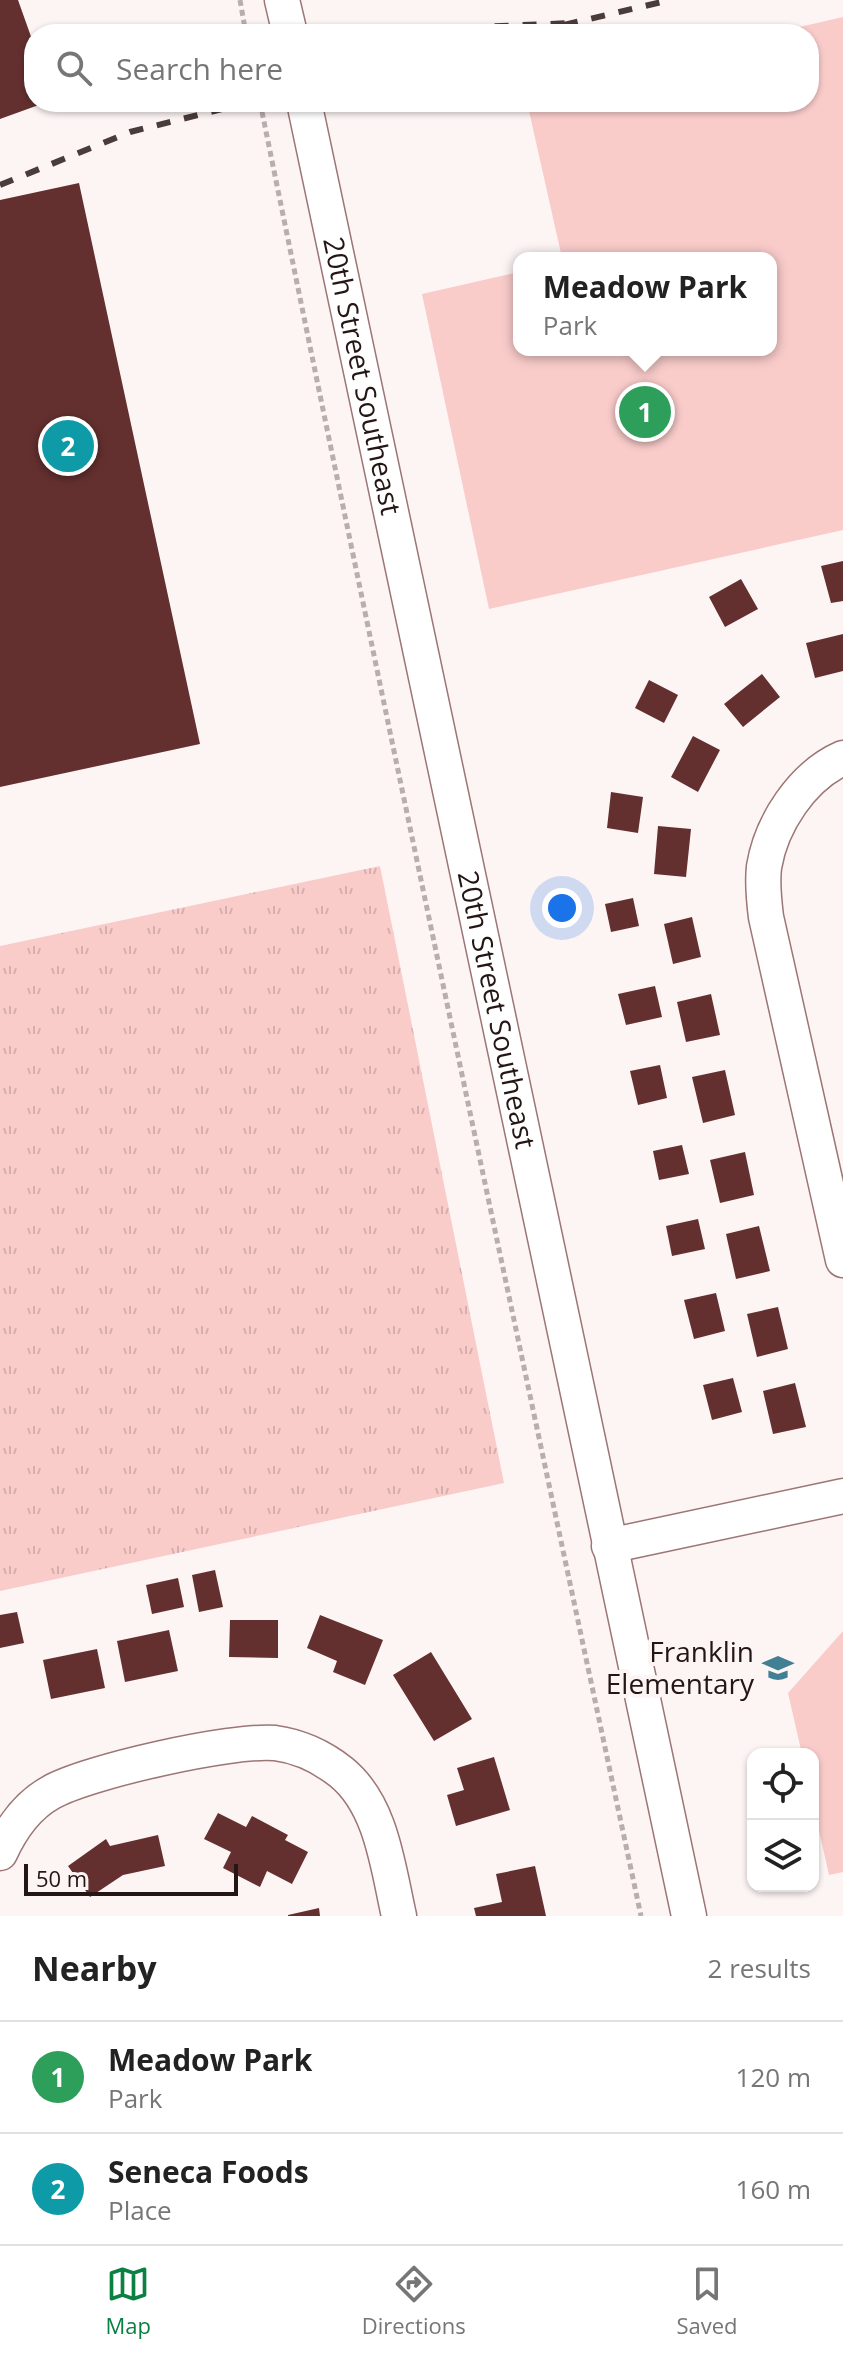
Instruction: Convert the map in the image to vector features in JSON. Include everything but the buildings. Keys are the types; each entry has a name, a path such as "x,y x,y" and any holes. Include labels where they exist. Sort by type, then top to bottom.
{"street":[{"path":"282,0 288,24"},
{"name":"20th Street Southeast","path":"306,112 689,1916"},
{"path":"843,758 806,784 790,805 767,852 763,888 766,917 843,1260"},
{"path":"609,1546 843,1496"},
{"path":"0,1853 33,1805 66,1784 162,1760 253,1743 276,1743 323,1759 344,1774 353,1785 375,1821 399,1916"}],"path":[{"path":"240,0 244,24"},
{"path":"262,112 478,1161 641,1916"}],"green space":[{"path":"843,17 843,530 489,609 422,294 513,273 513,356 777,356 777,252 561,252 529,112 819,112 819,24 813,24"},
{"path":"380,866 504,1483 0,1591 0,946"},
{"path":"843,1631 843,1872 829,1875 819,1831 819,1748 801,1748 788,1693"}],"railway":[{"path":"568,24 670,0"},
{"path":"549,24 573,23"},
{"path":"0,185 130,132 210,112"}],"place":[{"name":"Meadow Park","path":"645,412"},
{"name":"Seneca Foods","path":"68,446"},
{"name":"Franklin Elementary","path":"778,1668"}]}
